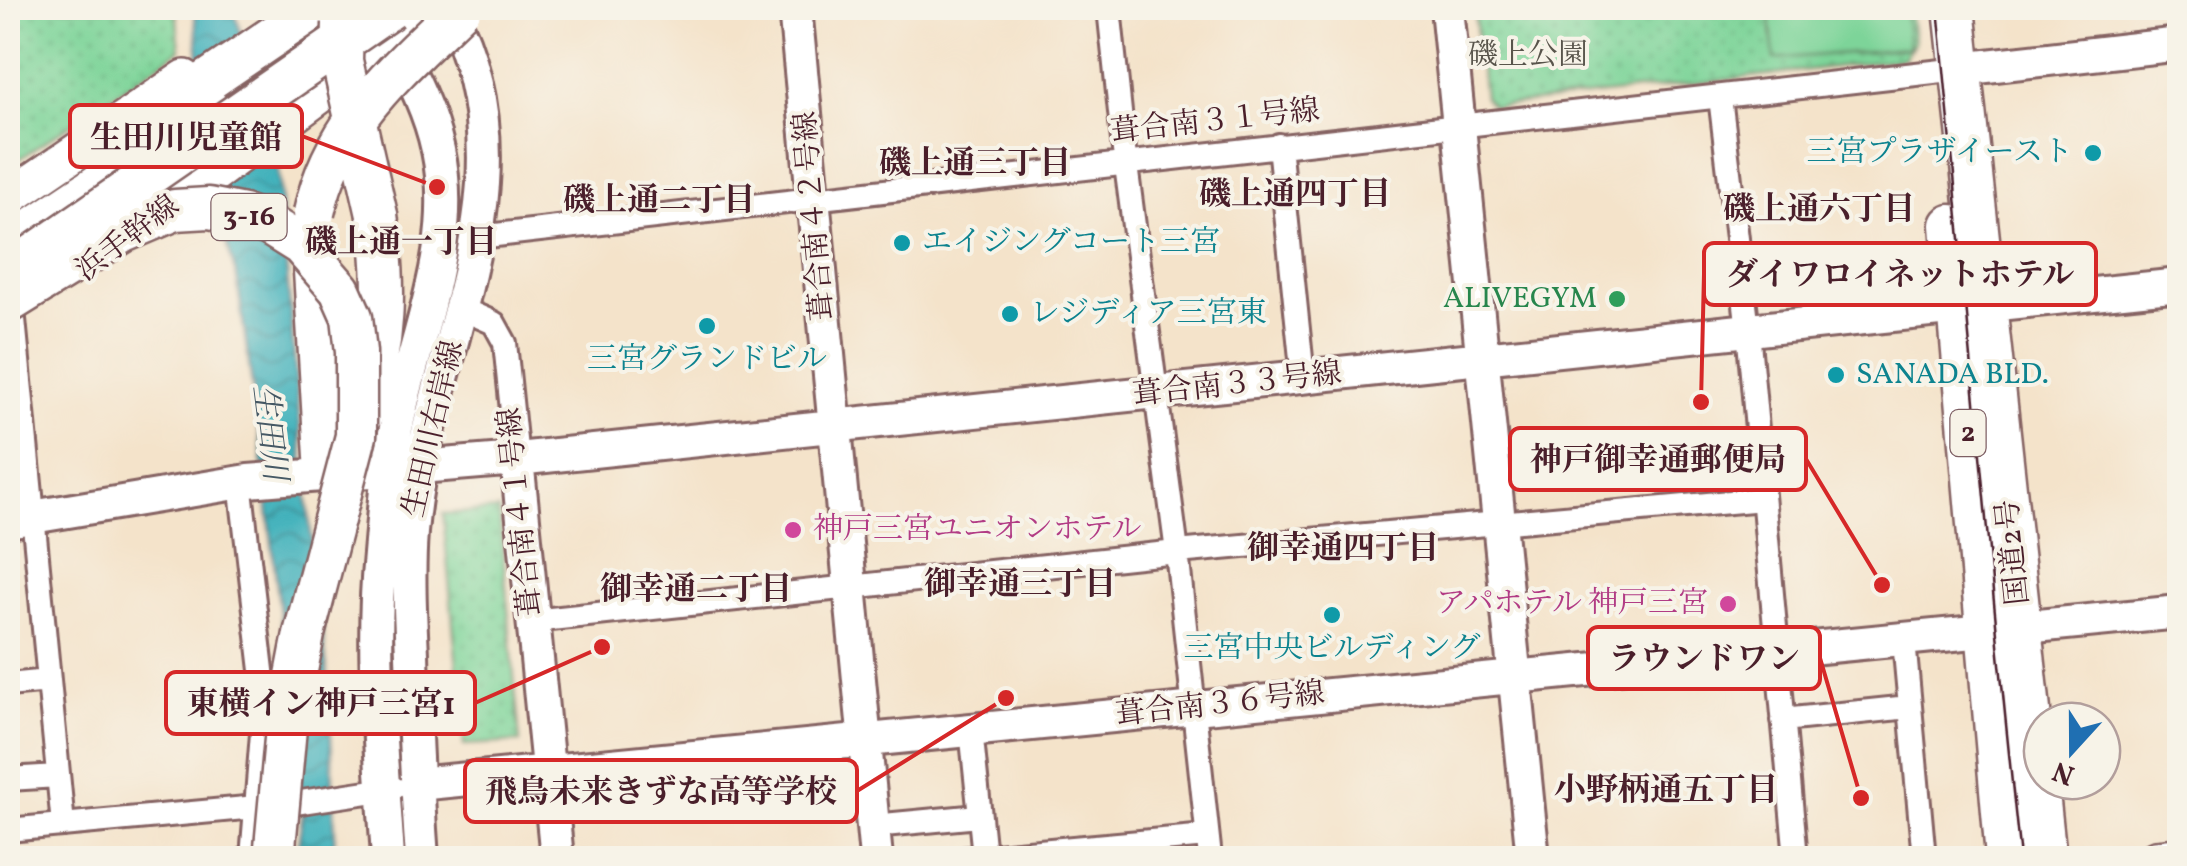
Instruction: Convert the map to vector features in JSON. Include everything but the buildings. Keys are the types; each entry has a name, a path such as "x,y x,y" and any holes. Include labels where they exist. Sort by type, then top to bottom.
{"highway":[{"path":"8,246 362,8"},
{"name":"3-16","path":"321,473 311,253 314,212 328,162 355,116 461,8"},
{"name":"国道2号","path":"1932,8 1949,69"},
{"name":"国道2号","path":"1954,8 1949,69 2004,628 2046,858"},
{"path":"8,218 294,10"},
{"path":"8,273 345,25 392,23"},
{"name":"3-16","path":"274,858 286,728 304,634 369,396 384,308 385,271 376,215 342,61 345,25"},
{"name":"3-16","path":"10,314 123,232 161,215 209,208 244,215 269,225 301,246 340,290 352,316 356,352 356,436"},
{"name":"国道2号","path":"2004,628 2006,858"}],"main road":[{"name":"浜手幹線","path":"10,314 64,288 289,117 392,23 438,8"},
{"path":"8,198 186,77 294,10"},
{"path":"2156,858 2180,856"}],"street":[{"name":"生田川右岸線","path":"374,8 392,23 420,93 432,125 444,188 434,281 399,412 411,533 410,606 422,858"},
{"name":"生田川右岸線","path":"388,858 378,679 379,561 404,468 462,309 484,202 484,140 478,94 467,50 448,8"},
{"name":"葺合南４２号線","path":"796,8 874,842"},
{"path":"971,729 980,816 973,858 1208,847 1177,552 1109,8"},
{"path":"1447,8 1533,858"},
{"path":"1949,69 2180,44"},
{"name":"葺合南３１号線","path":"478,238 1949,69"},
{"path":"1720,97 1748,330 1796,858"},
{"path":"1279,144 1303,378"},
{"name":"葺合南３３号線","path":"21,519 244,481 516,459 2180,286"},
{"name":"葺合南４１号線","path":"462,309 494,322 505,343 557,858"},
{"path":"10,314 21,519 49,682 63,826"},
{"path":"244,481 265,696 252,858"},
{"path":"532,621 1177,552 1763,499"},
{"name":"葺合南３６号線","path":"417,784 2180,612"},
{"path":"1904,641 1924,858"},
{"path":"8,684 49,682"},
{"path":"1783,720 1909,707"},
{"path":"8,779 58,776"},
{"path":"8,830 288,804 417,784"},
{"path":"874,842 980,816"}],"green space":[{"path":"8,8 176,8 180,50 8,167"},
{"name":"磯上公園","path":"1474,8 1910,8 1914,43 1903,59 1493,107 1484,97"},
{"path":"1769,8 1905,8 1909,48 1774,59"},
{"path":"499,510 520,742 464,745 443,514"}],"water":[{"name":"生田川","path":"194,8 234,8 278,170 305,481 329,688 333,858 296,858 302,817 298,767 262,457 237,278 213,196"}],"tram line":[{"path":"1938,8 2020,858"}],"place":[{"name":"三宮プラザイースト","path":"2093,153"},
{"name":"生田川児童館","path":"437,187"},
{"name":"エイジングコート三宮","path":"902,243"},
{"name":"ALIVEGYM","path":"1617,299"},
{"name":"レジディア三宮東","path":"1010,314"},
{"name":"三宮グランドビル","path":"707,326"},
{"name":"SANADA BLD.","path":"1836,375"},
{"name":"ダイワロイネットホテル","path":"1701,402"},
{"name":"神戸三宮ユニオンホテル","path":"793,530"},
{"name":"神戸御幸通郵便局","path":"1882,585"},
{"name":"アパホテル 神戸三宮","path":"1728,604"},
{"name":"三宮中央ビルディング","path":"1332,615"},
{"name":"東横イン神戸三宮1","path":"602,647"},
{"name":"飛鳥未来きずな高等学校","path":"1006,698"},
{"name":"ラウンドワン","path":"1861,798"}],"district":[{"name":"磯上通三丁目","path":"975,165"},
{"name":"磯上通四丁目","path":"1295,196"},
{"name":"磯上通二丁目","path":"659,202"},
{"name":"磯上通六丁目","path":"1819,211"},
{"name":"磯上通一丁目","path":"401,244"},
{"name":"御幸通四丁目","path":"1343,550"},
{"name":"御幸通三丁目","path":"1020,586"},
{"name":"御幸通二丁目","path":"696,591"},
{"name":"小野柄通五丁目","path":"1666,792"}]}
